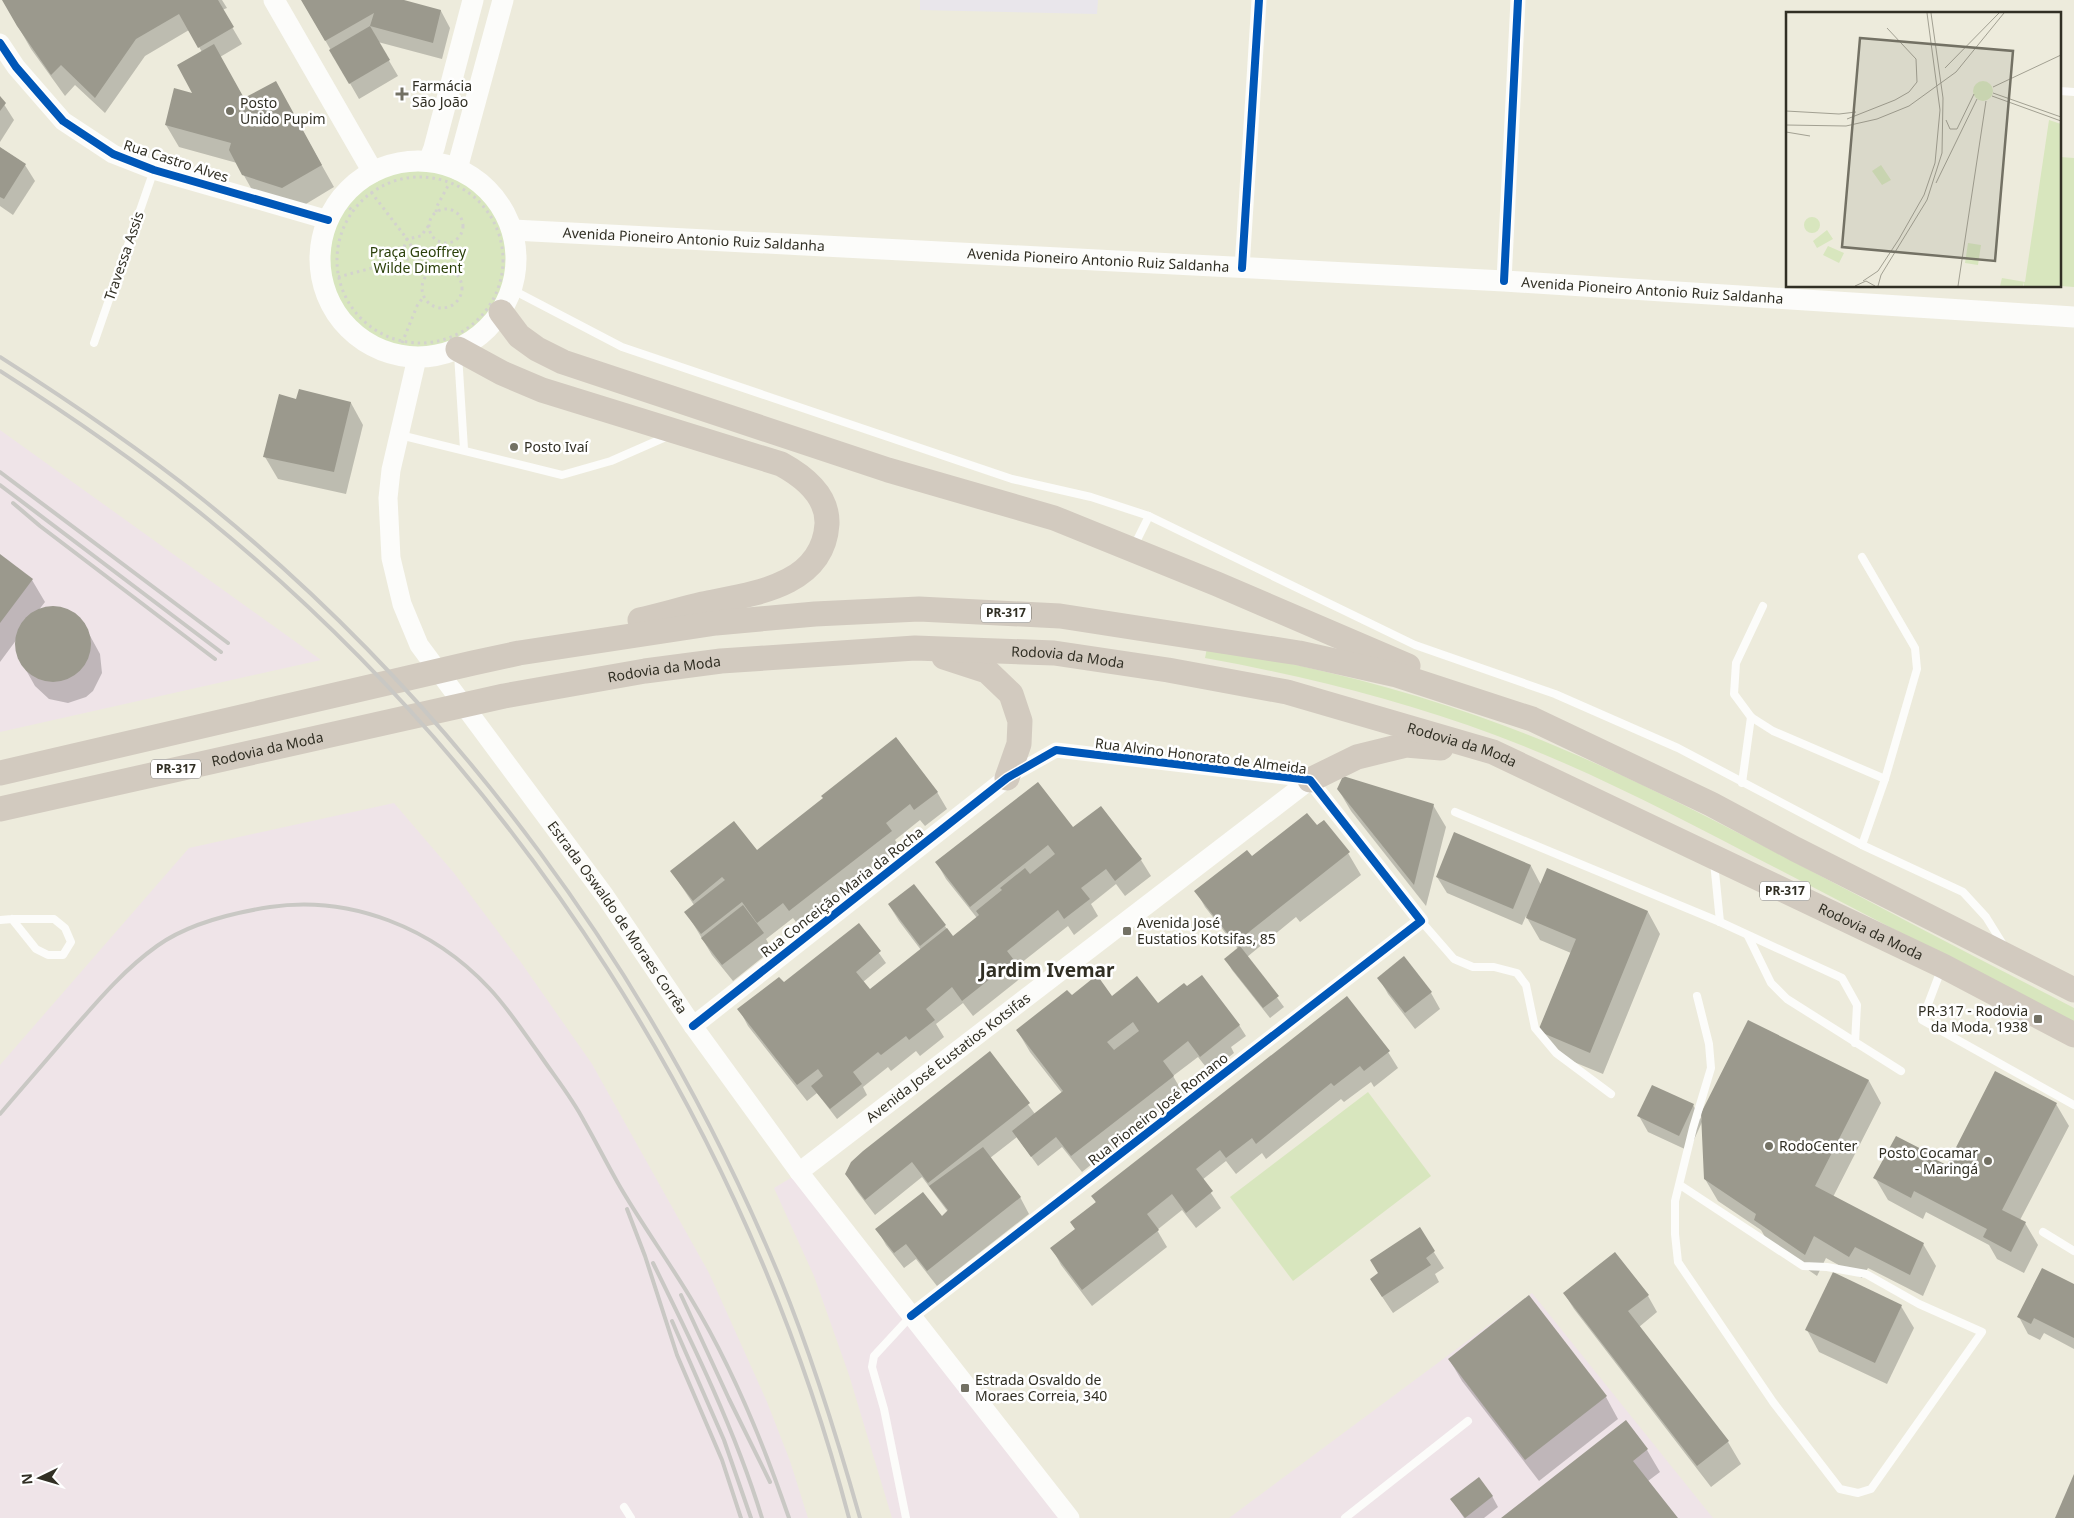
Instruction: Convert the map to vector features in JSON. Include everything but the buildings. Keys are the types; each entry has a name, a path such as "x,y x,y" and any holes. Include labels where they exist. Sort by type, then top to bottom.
{"highway":[{"path":"501,312 519,336 537,349 563,362 888,470 1054,518 1132,549 1532,718"},
{"path":"458,350 502,373 542,390 781,464 796,472 808,482 820,498 827,520 826,537 821,551 813,563 791,580 750,594 688,607 519,653"},
{"name":"PR-317","path":"0,772 519,653 716,623 815,614 919,609 1060,616 1299,653 1397,675 1532,718 1711,804 1795,849 2074,990"},
{"path":"915,648 986,671 1011,694 1020,721 1020,729 1019,744 1007,778"},
{"name":"Rodovia da Moda","path":"0,809 504,696 645,672 721,661 915,648 1054,653 1177,671 1287,692 1493,752 1943,966 2074,1035"},
{"path":"1310,780 1357,757 1406,745 1493,752"}],"main road":[{"path":"274,0 372,182"},
{"path":"429,161 473,0"},
{"path":"453,175 503,0"},
{"path":"429,161 453,175 476,180 493,196 513,230 516,264 511,289 501,312 488,328 458,350 438,356 417,358 385,352 357,337 333,311 322,284 320,251 328,220 347,204 356,183 372,182 400,162 429,161"},
{"name":"Avenida Pioneiro Antonio Ruiz Saldanha","path":"513,230 1504,281 2074,317"}],"street":[{"path":"1242,268 1259,0"},
{"path":"1504,281 1518,0"},
{"name":"Rua Castro Alves","path":"0,43 16,67 63,121 113,154 154,170 328,220"},
{"name":"Estrada Oswaldo de Moraes Corrêa","path":"417,358 391,470 388,498 391,558 402,604 419,645 604,896 693,1026 799,1172 1070,1518"},
{"name":"Rua Alvino Honorato de Almeida","path":"1007,778 1056,750 1310,780 1421,922"},
{"name":"Rua Conceição Maria da Rocha","path":"693,1026 1007,778"},
{"name":"Avenida José Eustatios Kotsifas","path":"799,1172 1310,780"},
{"name":"Rua Pioneiro José Romano","path":"911,1316 1421,922"}],"lane":[{"name":"Travessa Assis","path":"94,343 154,170"},
{"path":"511,289 622,347 1012,479 1091,497 1149,516 1415,645 1555,694 1678,748 1862,845 1963,892 1986,917 2012,958"},
{"path":"458,350 464,449"},
{"path":"400,435 464,449 562,475 611,462 676,432"},
{"path":"1132,549 1149,516"},
{"path":"1862,557 1915,648 1917,669 1885,778 1862,845"},
{"path":"1763,606 1736,663 1734,694 1752,717 1772,731 1885,778"},
{"path":"1742,783 1752,717"},
{"path":"1455,812 1720,922 1842,978 1857,1005 1855,1043"},
{"path":"1713,857 1720,922"},
{"path":"0,920 12,918 54,919 64,928 71,942 63,955 48,955 36,950 12,918"},
{"path":"1421,922 1454,960 1473,967 1494,967 1517,973 1526,985 1536,1028 1556,1053 1611,1094"},
{"path":"1748,936 1771,983 1787,999 1901,1071"},
{"path":"1943,966 1922,1020 2074,1105"},
{"path":"1680,1185 1802,1266 1827,1267 1866,1274 1919,1304 1982,1332 1872,1489 1858,1493 1840,1489 1773,1402 1678,1262 1675,1234 1675,1201 1693,1128 1711,1068 1709,1044 1697,996"},
{"path":"2043,1232 2074,1251"},
{"path":"906,1518 884,1409 872,1367 874,1356 911,1316"},
{"path":"1345,1518 1468,1421"},
{"path":"624,1507 631,1518"}],"path":[{"path":"453,175 487,211 495,225 503,255 501,279 493,301 479,320 462,333 443,341 423,344 402,343 380,334 360,319 346,300 338,277 336,254 347,204 372,182 389,182 409,177 453,175"},
{"path":"407,238 421,236 436,213 436,206 453,175"},
{"path":"372,182 427,274"},
{"path":"429,225 432,236 442,243 453,242 461,235 463,224 457,214 447,210 436,213"},
{"path":"400,261 407,238"},
{"path":"338,277 418,257"},
{"path":"439,268 452,270 461,280 461,294 453,305 440,308 433,306 424,296 422,284 427,274 439,268"},
{"path":"402,343 417,306 424,296"}],"shaded area":[{"path":"920,0 1098,0 1097,14 920,10"},
{"path":"0,430 321,660 0,732"},
{"path":"394,803 454,873 520,961 592,1064 709,1273 767,1402 790,1461 808,1518 0,1518 0,1065 189,848"},
{"path":"799,1173 1070,1518 892,1518 849,1375 814,1276 774,1188"},
{"path":"1532,1293 1713,1518 1229,1518"}],"green space":[{"path":"2062,157 2074,158 2074,287 2062,286"},
{"name":"Praça Geoffrey Wilde Diment","path":"418,161 446,165 464,173 480,183 494,197 512,231 516,259 512,287 504,305 494,321 480,335 446,353 418,357 390,353 372,345 356,335 342,321 324,287 320,259 324,231 332,213 342,197 356,183 390,165"},
{"path":"1207,648 1283,662 1395,690 1469,713 1580,756 1725,826 2074,1008 2074,1023 1671,814 1567,764 1460,722 1388,700 1315,681 1205,658"},
{"path":"1368,1092 1431,1176 1293,1281 1230,1197"}],"railway":[{"path":"0,357 152,461 201,498 294,578 381,664 463,755 539,852 609,953 673,1058 730,1166 780,1278 803,1337 833,1427 860,1518"},
{"path":"0,371 107,442 159,480 209,520 322,620 426,729 521,845 607,969 684,1099 750,1234 805,1374 849,1518"},
{"path":"0,472 228,643"},
{"path":"0,485 221,652"},
{"path":"13,503 40,526 215,659"},
{"path":"0,1114 109,988 144,956 169,938 183,931 211,920 241,912 270,907 300,905 331,906 360,912 389,920 416,933 443,948 489,988 516,1021 574,1104 619,1185 690,1297 720,1350 746,1405 789,1518"},
{"path":"627,1209 645,1256 677,1355 722,1460 741,1518"},
{"path":"653,1263 726,1421 762,1518"},
{"path":"681,1295 770,1482"},
{"path":"672,1321 724,1440 751,1518"}],"cycle path":[{"path":"1242,268 1259,0"},
{"path":"1504,281 1518,0"},
{"path":"0,43 16,67 63,121 113,154 154,170 328,220"},
{"path":"693,1026 1007,778 1056,750 1310,780 1421,921 911,1316"}],"place":[{"name":"Farmácia São João","path":"402,94"},
{"name":"Posto Unido Pupim","path":"230,111"},
{"name":"Posto Ivaí","path":"514,447"},
{"name":"Avenida José Eustatios Kotsifas, 85","path":"1127,931"},
{"name":"PR-317 - Rodovia da Moda, 1938","path":"2038,1019"},
{"name":"RodoCenter","path":"1769,1146"},
{"name":"Posto Cocamar - Maringá","path":"1988,1161"},
{"name":"Estrada Osvaldo de Moraes Correia, 340","path":"965,1388"}],"district":[{"name":"Jardim Ivemar","path":"1047,970"}]}
